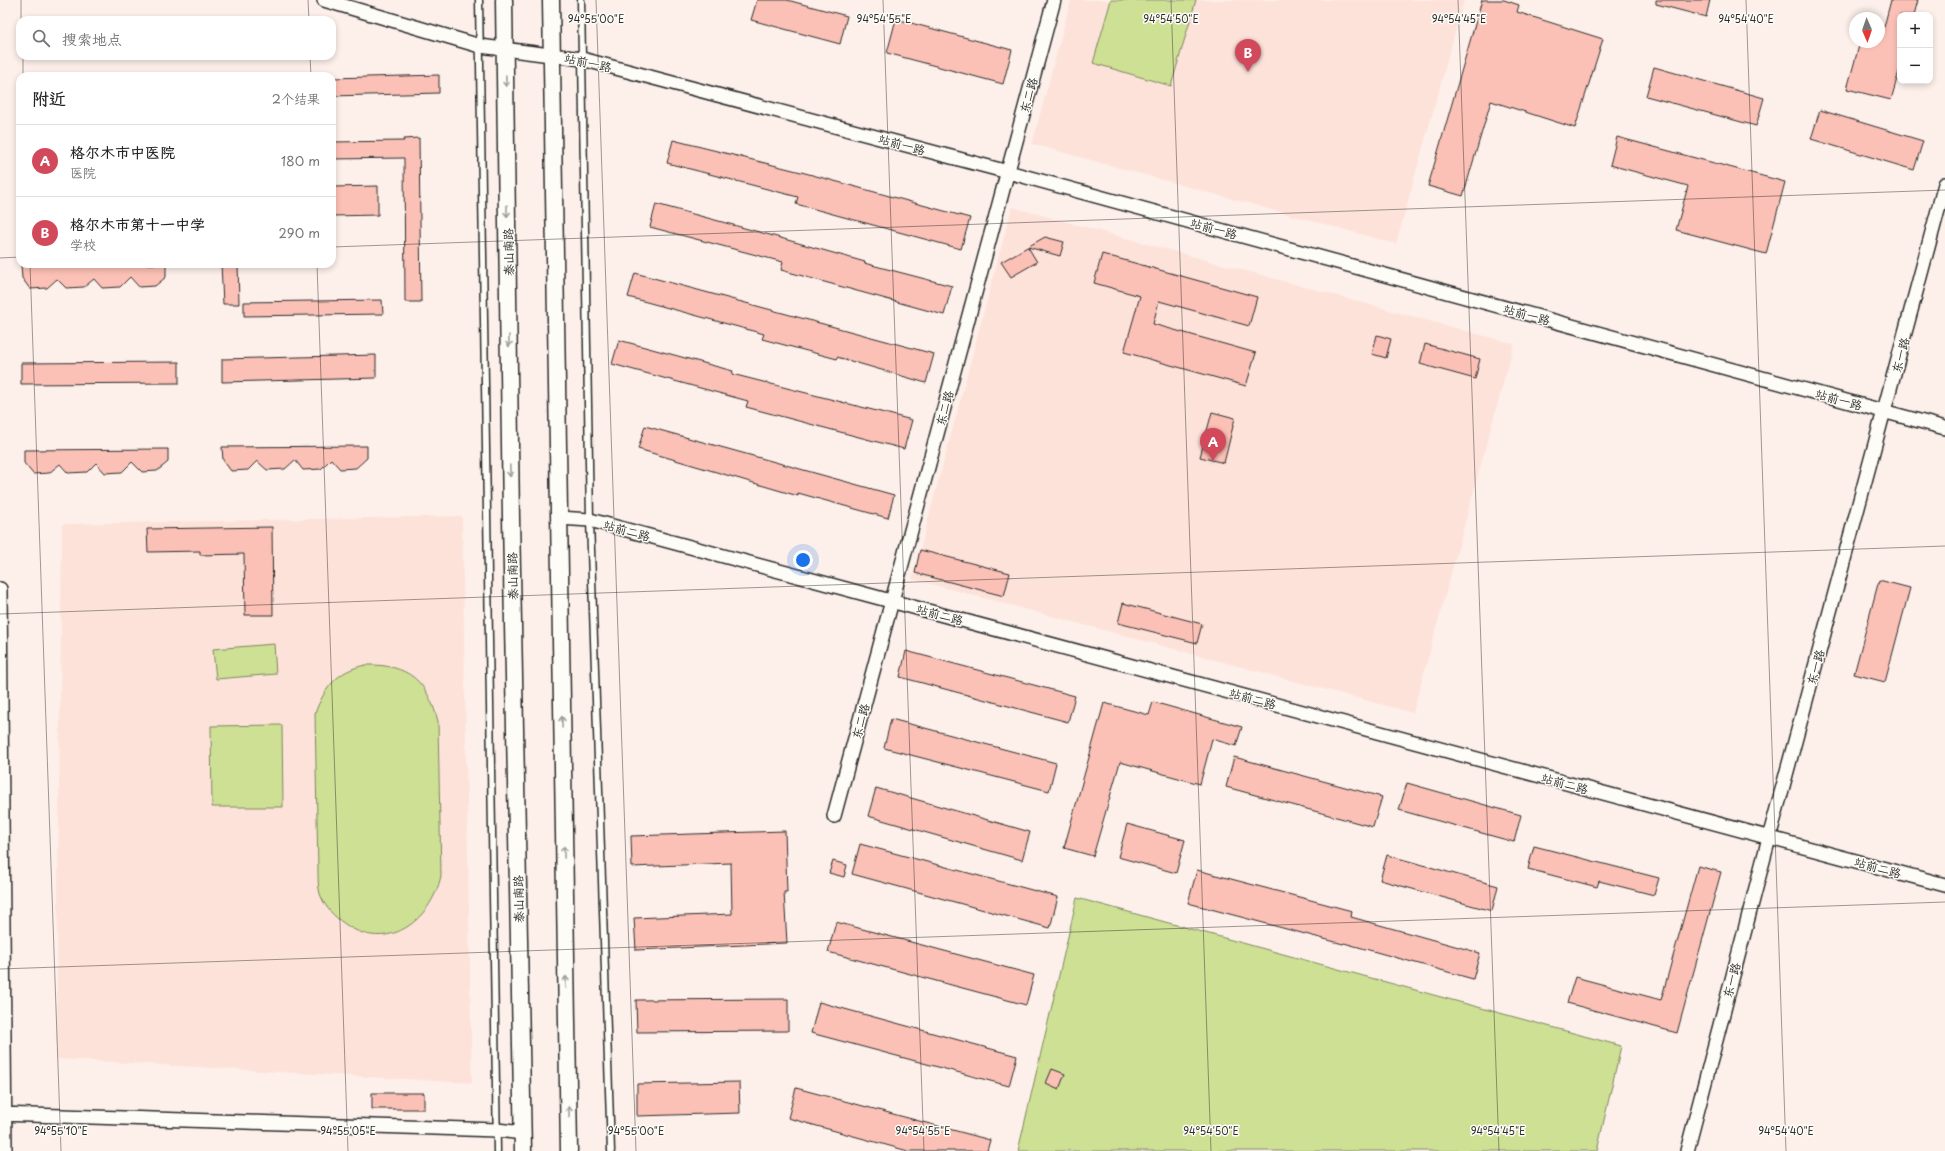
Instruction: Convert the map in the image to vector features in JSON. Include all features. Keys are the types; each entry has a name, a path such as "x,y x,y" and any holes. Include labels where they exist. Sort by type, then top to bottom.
{"street":[{"name":"站前一路","path":"324,0 480,46 582,59 1008,172 1945,428"},
{"name":"泰山南路","path":"504,0 511,518 524,1151"},
{"path":"551,0 569,1151"},
{"name":"东二路","path":"834,816 1054,0"},
{"name":"东一路","path":"1687,1151 1769,838 1885,412 1945,184"},
{"name":"站前二路","path":"559,518 590,520 1945,885"},
{"path":"0,589 2,1114 5,1151"},
{"path":"2,1114 497,1130 523,1133"}],"lane":[{"path":"479,0 497,1151"},
{"path":"581,0 590,520 611,1151"}],"shaded area":[{"path":"1071,0 1464,0 1396,244 1032,144"},
{"path":"1012,207 1514,344 1413,713 912,579"},
{"path":"462,516 472,1083 56,1059 62,524"}],"green space":[{"path":"1111,0 1196,0 1171,86 1093,63"},
{"path":"274,644 276,674 216,679 213,649"},
{"path":"381,665 394,668 405,672 414,678 422,685 428,695 434,707 438,721 441,876 436,892 428,907 417,919 405,928 391,934 376,935 361,932 337,918 322,899 319,891 318,880 315,713 323,695 334,681 356,667"},
{"path":"282,725 283,807 212,807 211,726"},
{"path":"1077,898 1621,1046 1597,1151 1018,1151"}],"building":[{"path":"757,0 787,0 847,16 840,44 751,20"},
{"path":"1482,0 1504,0 1519,5 1517,12 1603,39 1575,128 1491,101 1463,196 1428,186"},
{"path":"1656,0 1710,0 1706,17 1656,4"},
{"path":"1891,0 1918,0 1915,12 1897,12 1897,79 1891,100 1847,89 1858,48 1885,48 1885,23"},
{"path":"896,19 1012,50 1003,84 887,53"},
{"path":"1654,67 1764,98 1756,126 1646,96"},
{"path":"439,75 439,93 336,96 336,78"},
{"path":"1820,110 1923,141 1914,170 1811,139"},
{"path":"1617,137 1785,182 1766,254 1676,230 1688,186 1610,165"},
{"path":"419,138 421,302 405,302 404,158 336,159 336,142 404,141 403,139"},
{"path":"673,140 805,173 970,218 961,249 796,204 798,197 667,163"},
{"path":"378,186 378,215 336,216 336,187"},
{"path":"656,204 865,262 864,263 952,286 944,315 781,270 783,262 650,227"},
{"path":"1045,237 1064,242 1060,256 1028,247 1037,262 1011,277 1001,262"},
{"path":"1102,254 1257,297 1249,326 1159,301 1153,324 1256,353 1246,386 1124,352 1140,296 1094,283"},
{"path":"21,268 166,268 166,277 155,286 139,287 130,277 120,287 102,288 94,279 84,287 66,288 57,279 47,288 30,289 22,278"},
{"path":"221,268 238,268 239,304 223,304"},
{"path":"635,273 934,354 926,383 837,357 837,359 762,339 764,334 628,297"},
{"path":"382,300 383,314 244,316 244,302"},
{"path":"1377,335 1391,339 1386,358 1372,354"},
{"path":"619,340 733,371 732,374 912,420 904,449 746,407 748,401 612,364"},
{"path":"1425,344 1480,359 1475,379 1420,364"},
{"path":"376,355 376,378 222,382 222,359"},
{"path":"179,362 179,383 21,384 21,363"},
{"path":"1212,412 1235,418 1224,463 1200,457"},
{"path":"645,426 894,495 888,518 798,493 798,496 638,449"},
{"path":"367,446 367,458 356,468 340,469 331,459 321,469 303,470 295,460 285,469 267,470 257,461 248,470 231,471 223,460 222,447"},
{"path":"168,449 168,462 157,471 142,472 132,462 122,472 105,473 96,463 87,472 68,473 60,464 49,473 33,474 24,463 24,450"},
{"path":"272,527 273,615 245,615 244,554 200,555 200,551 148,552 147,529"},
{"path":"920,550 1010,573 1004,596 915,573"},
{"path":"1879,580 1910,588 1885,682 1854,674"},
{"path":"1123,603 1202,624 1197,643 1118,623"},
{"path":"906,651 1075,696 1068,722 900,677"},
{"path":"1153,702 1242,727 1236,746 1212,739 1200,784 1120,762 1093,856 1064,848 1104,703 1149,715"},
{"path":"891,719 1056,763 1049,791 884,748"},
{"path":"1234,757 1382,797 1373,827 1226,787"},
{"path":"1407,783 1521,815 1514,842 1399,810"},
{"path":"876,788 1030,832 1022,860 868,816"},
{"path":"1127,824 1185,840 1176,873 1118,857"},
{"path":"785,831 787,892 784,892 787,943 636,950 634,918 732,914 731,863 632,867 631,836"},
{"path":"860,844 1058,897 1050,928 852,874"},
{"path":"1534,846 1659,878 1654,895 1599,881 1597,887 1528,869"},
{"path":"1387,855 1498,886 1492,911 1380,880"},
{"path":"833,861 847,865 844,877 829,873"},
{"path":"1698,866 1721,872 1677,1033 1567,1003 1575,977 1661,1000"},
{"path":"1197,870 1352,911 1351,917 1480,953 1473,979 1344,943 1343,944 1188,903"},
{"path":"836,922 1034,975 1026,1005 828,952"},
{"path":"788,999 788,1031 637,1032 636,1000"},
{"path":"819,1002 1017,1056 1009,1086 811,1033"},
{"path":"1052,1069 1065,1074 1059,1089 1046,1083"},
{"path":"739,1082 740,1113 637,1116 637,1084"},
{"path":"796,1088 990,1140 987,1151 908,1151 788,1118"},
{"path":"372,1093 424,1093 424,1109 372,1109"}],"place":[{"name":"格尔木市第十一中学","path":"1248,72"},
{"name":"格尔木市中医院","path":"1213,461"}]}
